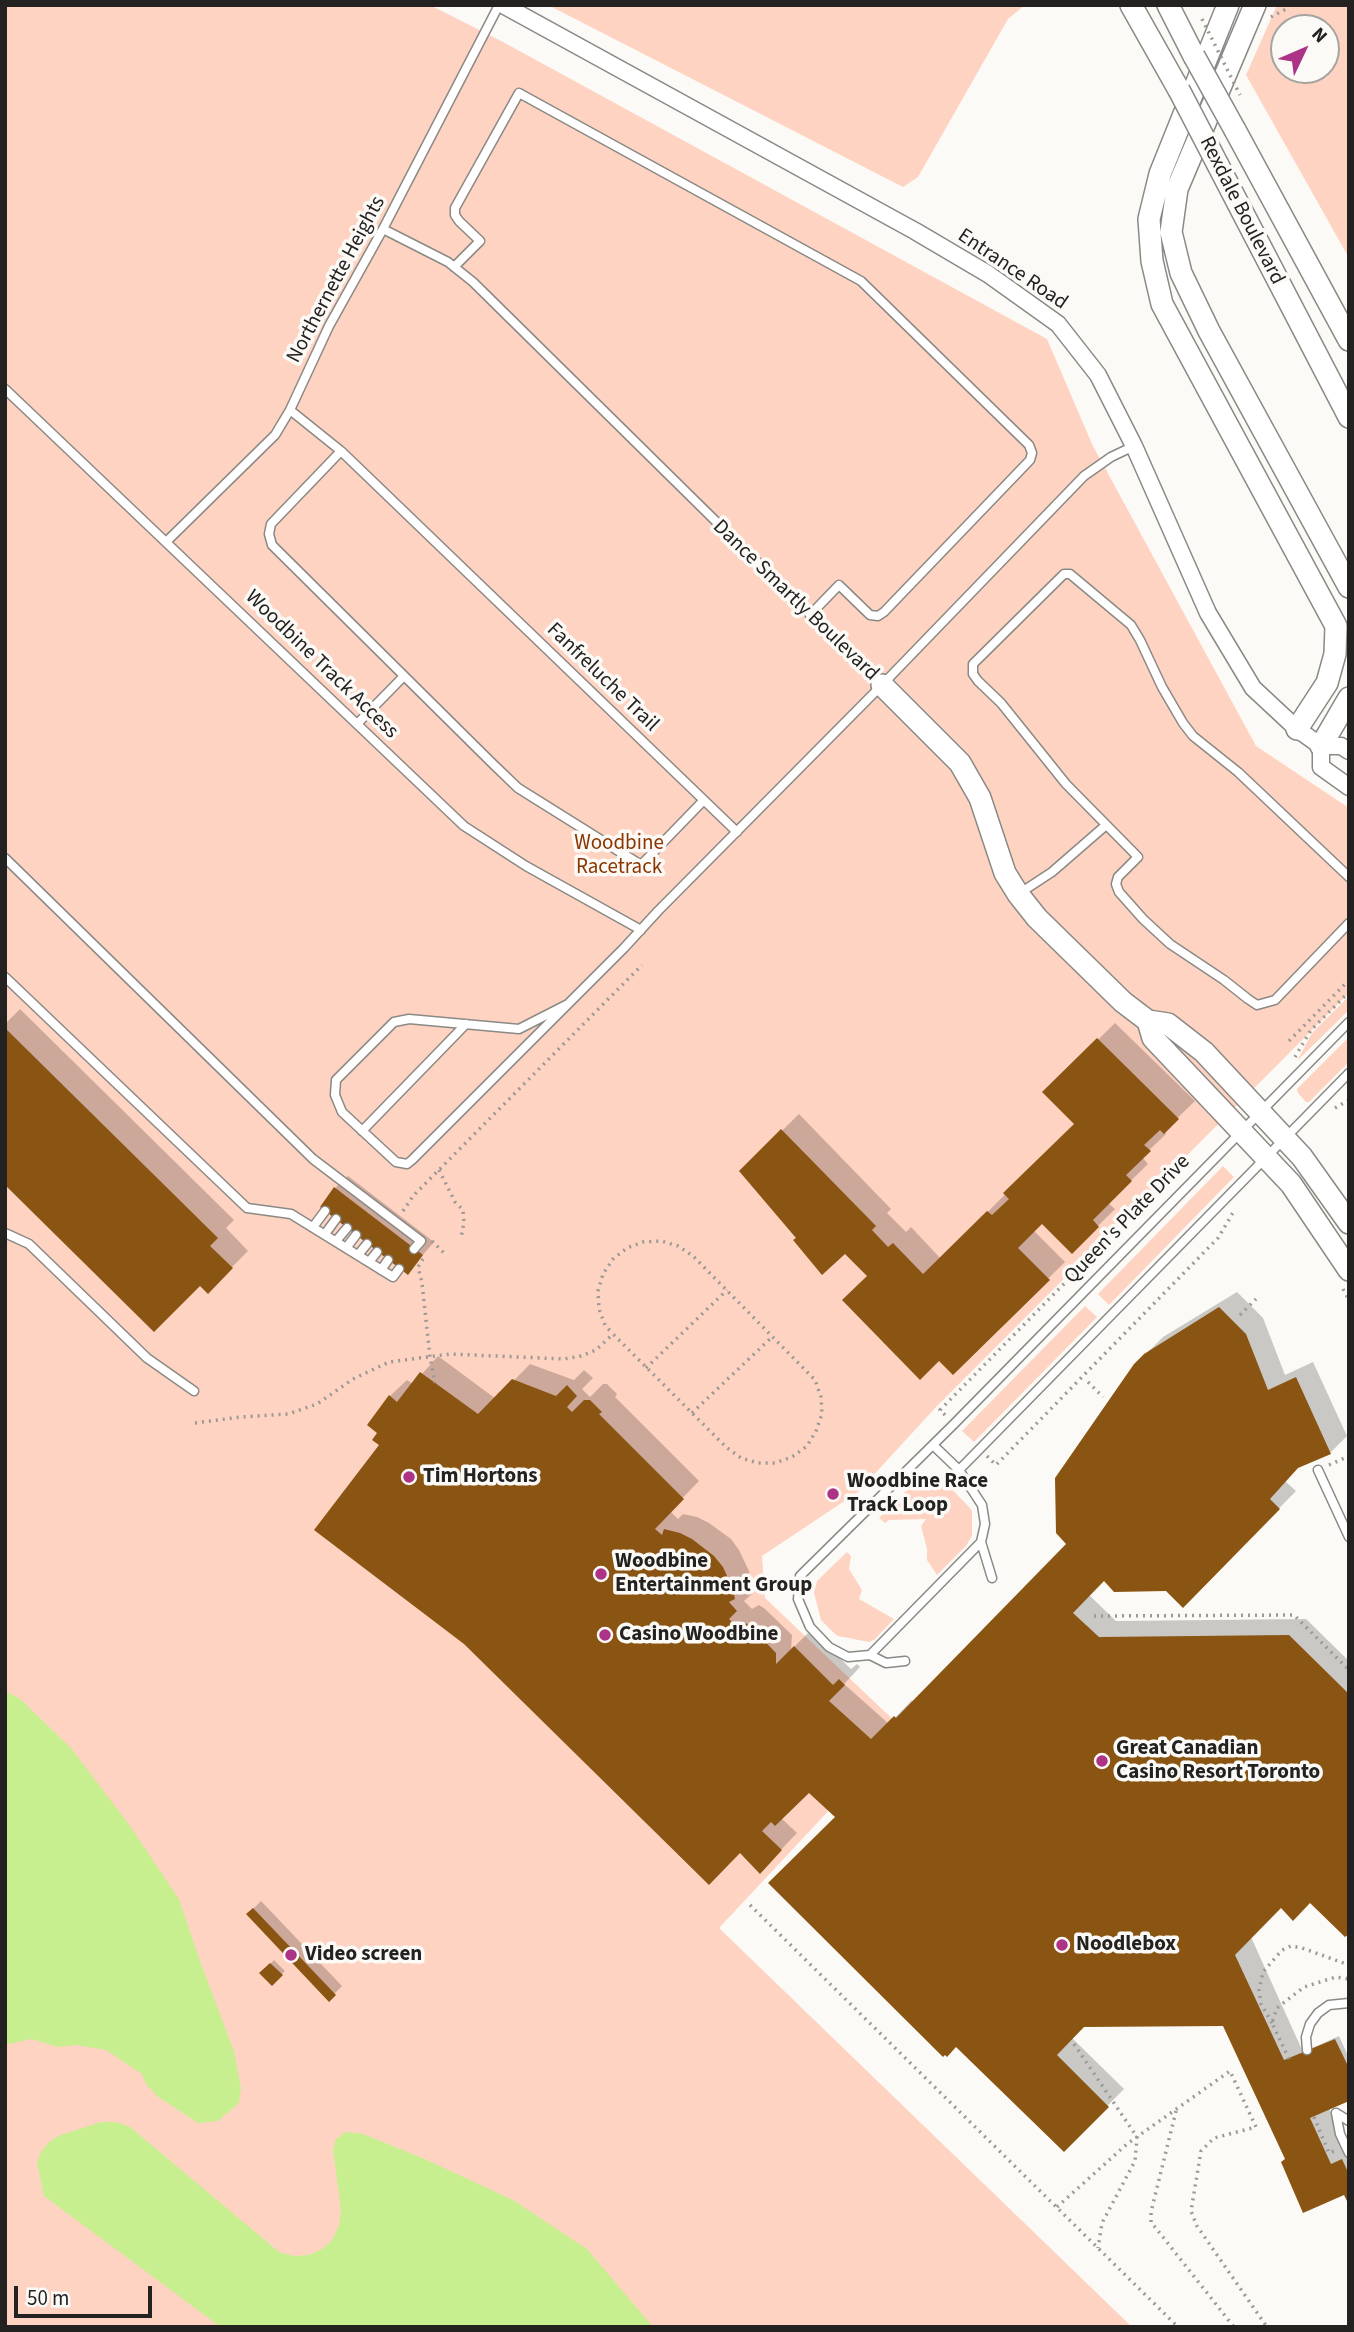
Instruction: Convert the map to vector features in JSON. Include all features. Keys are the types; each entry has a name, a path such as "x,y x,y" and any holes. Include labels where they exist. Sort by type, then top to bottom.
{"main road":[{"name":"Rexdale Boulevard","path":"1131,5 1179,90 1349,417"},
{"name":"Rexdale Boulevard","path":"1168,5 1349,340"},
{"path":"1228,5 1160,174 1150,219 1152,261 1162,304 1336,626 1335,654 1327,683 1297,729"},
{"path":"1255,5 1177,189 1171,232 1181,273 1209,331 1349,587"},
{"name":"Dance Smartly Boulevard","path":"882,685 960,763 980,798 1005,873 1018,894 1068,949 1122,1002 1148,1021 1168,1024 1204,1052 1303,1157 1349,1223"},
{"path":"1321,746 1349,698"},
{"name":"Dance Smartly Boulevard","path":"1148,1021 1153,1038 1291,1184 1349,1270"}],"street":[{"name":"Entrance Road","path":"501,5 915,231 988,274 1058,324 1098,375 1135,446 1208,613 1254,688 1297,729 1321,746 1342,746 1349,751"},
{"path":"1321,746 1321,767 1349,787"}],"lane":[{"name":"Northernette Heights","path":"166,542 275,435 290,410 329,326 501,5"},
{"path":"454,267 480,241 459,221 455,208 519,93 861,281 1029,445 1032,453 1030,460 884,612 878,616 870,615 839,585 810,615"},
{"name":"Dance Smartly Boulevard","path":"383,229 454,267 472,282 882,685"},
{"name":"Woodbine Track Access","path":"5,389 464,826 526,866 641,930"},
{"name":"Fanfreluche Trail","path":"290,410 341,451 737,832"},
{"path":"568,1004 519,1029 409,1019 394,1022 380,1033 336,1080 335,1095 342,1112 396,1162 407,1164 568,1004 882,685 1084,475 1111,457 1135,446"},
{"path":"341,451 271,524 269,534 272,545 518,788 640,865 704,800"},
{"path":"1349,877 1238,772 1193,736 1162,687 1130,625 1070,574 1064,574 978,658 972,670 978,681 1001,703 1105,826 1138,857 1118,877 1116,884 1119,892 1143,919 1170,944 1224,979 1257,1005 1275,1000 1349,923"},
{"path":"357,724 404,676"},
{"path":"1018,894 1052,872 1105,826"},
{"path":"5,858 313,1159 410,1233 423,1238 414,1249"},
{"path":"5,978 247,1208 292,1214 393,1277 399,1269"},
{"name":"Queen's Plate Drive","path":"905,1661 886,1663 870,1655 848,1657 829,1647 810,1627 798,1599 800,1576 954,1424 1349,1022"},
{"path":"362,1131 466,1024"},
{"path":"959,1471 1349,1073"},
{"path":"339,1191 345,1183"},
{"path":"351,1200 356,1192"},
{"path":"362,1209 368,1200"},
{"path":"371,1216 377,1208"},
{"path":"313,1227 325,1211"},
{"path":"383,1225 389,1217"},
{"path":"325,1234 336,1219"},
{"path":"392,1232 398,1224"},
{"path":"336,1241 347,1228"},
{"path":"5,1233 29,1244 147,1357 194,1391"},
{"path":"403,1241 410,1233"},
{"path":"346,1248 356,1235"},
{"path":"358,1255 368,1244"},
{"path":"369,1262 377,1252"},
{"path":"381,1269 388,1260"},
{"path":"933,1445 959,1471 982,1505 985,1524 981,1542 992,1578"},
{"path":"1318,1470 1349,1537"},
{"path":"870,1655 981,1542"},
{"path":"1307,2050 1306,2037 1310,2024 1318,2013 1329,2006 1349,2003"},
{"path":"1349,2120 1336,2112 1340,2134 1349,2153"}],"path":[{"path":"1202,19 1246,106"},
{"path":"410,1218 402,1210 642,965"},
{"path":"1289,1041 1349,980"},
{"path":"1292,1062 1311,1030 1349,992"},
{"path":"954,1424 940,1410 1165,1181 1186,1168"},
{"path":"439,1170 463,1210 461,1238"},
{"path":"980,1449 996,1465 1218,1238 1238,1203"},
{"path":"423,1238 433,1242 445,1254"},
{"path":"661,1241 678,1246 693,1256 727,1290 815,1380 821,1397 822,1415 807,1446 792,1457 775,1463 758,1463 741,1458 726,1447 613,1335 605,1325 599,1308 598,1291 603,1274 613,1259 627,1248 643,1242 661,1241"},
{"path":"433,1242 418,1267 429,1357 435,1383"},
{"path":"646,1368 727,1290"},
{"path":"1240,1315 1256,1299"},
{"path":"195,1423 288,1414 317,1404 353,1379 389,1362 450,1354 564,1359 596,1350 613,1335"},
{"path":"692,1413 772,1337"},
{"path":"1088,1382 1103,1397"},
{"path":"1333,1463 1349,1456"},
{"path":"1094,1616 1294,1615 1347,1664 1349,1670"},
{"path":"750,1905 1178,2327"},
{"path":"1289,2059 1261,2004 1259,1990 1263,1972 1282,1950 1291,1946 1349,1965"},
{"path":"1272,2023 1278,2008 1304,1987 1336,1977 1349,1979"},
{"path":"1074,2044 1137,2137 1135,2161 1102,2223 1098,2249"},
{"path":"1057,2207 1137,2137 1230,2071 1256,2127 1214,2138 1201,2151 1191,2211 1198,2226 1267,2327"},
{"path":"1177,2109 1151,2212 1151,2222 1234,2327"},
{"path":"1314,2116 1329,2153 1338,2149"}],"green space":[{"name":"Woodbine Racetrack","path":"5,5 430,5 503,42 1047,339 1092,444 1256,746 1349,808 1349,993 936,1407 858,1492 762,1556 765,1598 904,1730 719,1928 1132,2327 5,2327"},
{"path":"548,5 1025,5 1008,19 918,177 903,187"},
{"path":"1277,5 1349,5 1349,258 1246,75 1270,21 1270,84 1340,84 1340,14 1273,14"},
{"path":"1349,996 1349,1010 1297,1061 1312,1033"},
{"path":"1349,1037 1349,1062 1306,1102 1297,1089"},
{"path":"1223,1166 1234,1177 1109,1305 1098,1294"},
{"path":"1085,1306 1097,1317 974,1442 962,1431"},
{"path":"937,1480 944,1481 972,1511 972,1536 966,1546 937,1575 927,1560 921,1526 926,1519 889,1520 885,1523 879,1518 910,1487"},
{"path":"847,1552 851,1556 849,1569 862,1590 859,1599 894,1619 869,1642 834,1633 821,1620 814,1593 817,1581"}],"shaded area":[{"path":"5,1691 20,1699 71,1748 130,1826 179,1899 234,2051 241,2088 239,2103 218,2121 198,2123 157,2096 146,2084 142,2074 106,2050 76,2045 58,2047 31,2039 5,2045"},
{"path":"101,2122 116,2122 130,2127 279,2252 294,2256 309,2255 322,2249 333,2239 341,2210 333,2150 336,2139 346,2132 363,2134 513,2200 587,2249 653,2327 218,2325 44,2196 37,2163 41,2152 58,2136"}],"building":[{"path":"5,1028 218,1238 210,1246 233,1268 208,1294 200,1286 154,1332 5,1185"},
{"path":"1097,1038 1179,1119 1164,1134 1160,1130 1144,1145 1151,1151 1126,1175 1132,1181 1093,1220 1099,1227 1072,1254 1042,1224 1018,1248 1050,1280 953,1375 939,1361 920,1380 842,1300 867,1276 845,1254 822,1275 793,1240 796,1238 739,1171 781,1129 876,1226 872,1230 888,1247 893,1243 923,1274 987,1211 992,1215 1009,1199 1003,1193 1074,1124 1042,1092"},
{"path":"334,1187 423,1255 408,1275 320,1207"},
{"name":"Great Canadian Casino Resort Toronto","path":"1219,1307 1246,1334 1268,1390 1296,1377 1331,1454 1298,1468 1270,1499 1280,1509 1183,1608 1166,1591 1114,1592 1104,1581 1073,1613 1099,1637 1289,1635 1349,1694 1349,1934 1345,1937 1310,1903 1293,1921 1281,1908 1235,1955 1284,2060 1335,2039 1349,2068 1349,2101 1310,2118 1331,2164 1342,2159 1347,2170 1349,2169 1349,2205 1344,2195 1303,2213 1281,2162 1285,2159 1223,2026 1084,2027 1057,2055 1109,2107 1064,2152 956,2047 947,2057 943,2057 768,1883 835,1817 809,1793 775,1826 771,1822 762,1831 782,1850 760,1874 740,1853 709,1885 464,1644 314,1530 379,1445 372,1440 377,1433 367,1425 389,1395 397,1402 420,1372 478,1414 512,1379 556,1396 567,1385 577,1396 567,1407 572,1412 584,1400 590,1400 602,1412 599,1414 684,1499 655,1529 662,1535 664,1529 680,1533 714,1556 723,1567 733,1589 735,1599 729,1602 737,1611 729,1619 735,1625 742,1621 749,1625 776,1653 776,1664 794,1646 833,1685 839,1679 845,1685 829,1701 871,1739 894,1716 896,1718 1066,1544 1056,1533 1055,1478 1134,1364 1144,1354"},
{"name":"Video screen","path":"253,1908 336,1995 329,2002 246,1914"},
{"path":"270,1963 283,1975 272,1986 259,1973"}],"place":[{"name":"Tim Hortons","path":"409,1477"},
{"name":"Woodbine Race Track Loop","path":"833,1494"},
{"name":"Woodbine Entertainment Group","path":"601,1574"},
{"name":"Casino Woodbine","path":"605,1635"},
{"name":"Great Canadian Casino Resort Toronto","path":"1102,1761"},
{"name":"Noodlebox","path":"1062,1945"},
{"name":"Video screen","path":"291,1955"}]}
